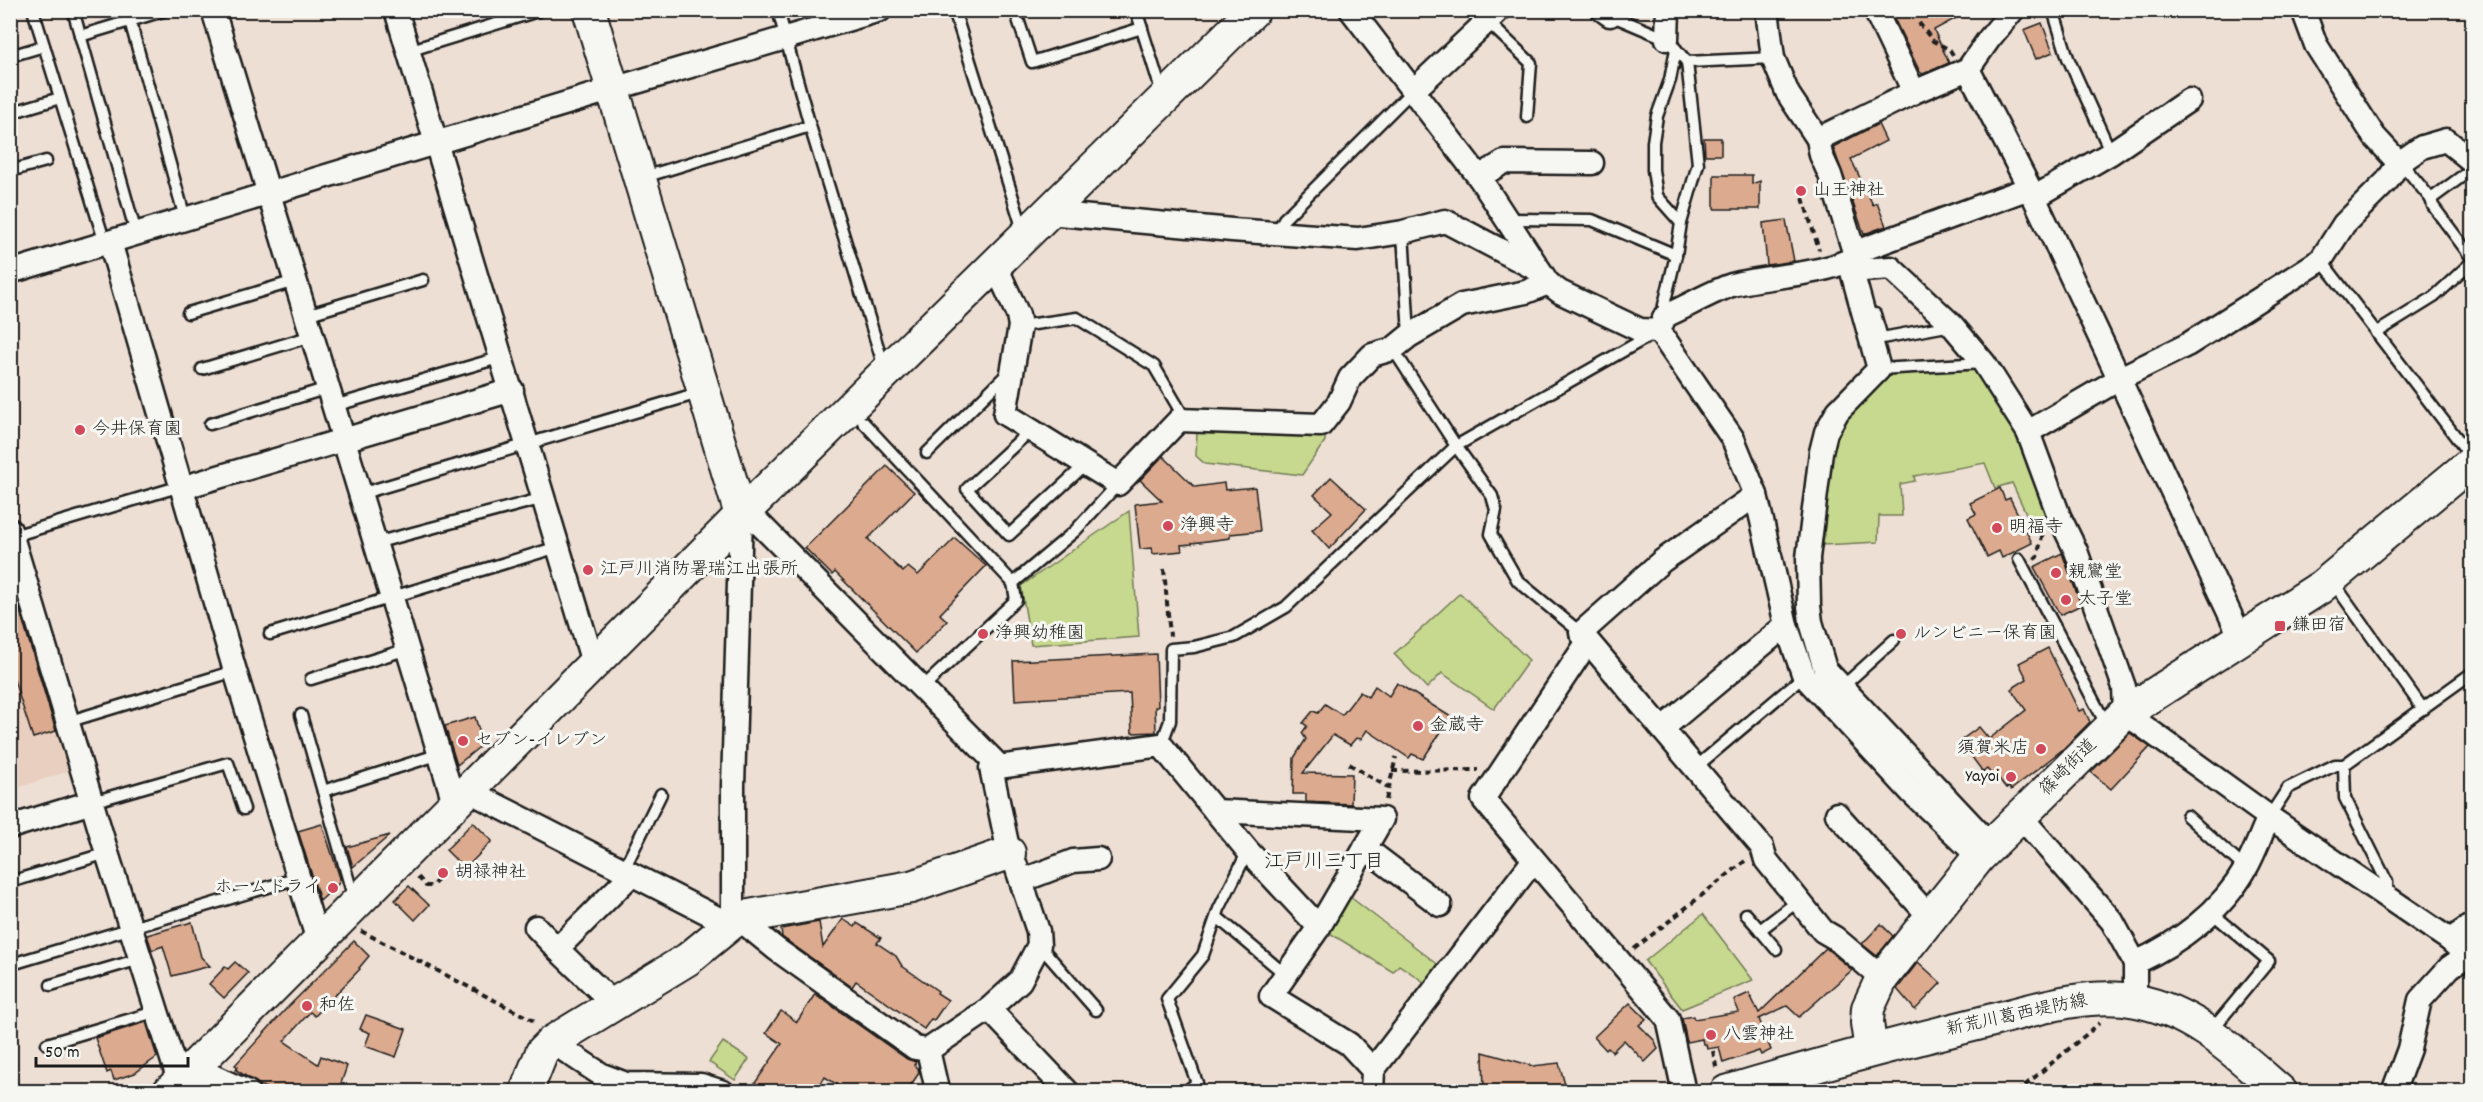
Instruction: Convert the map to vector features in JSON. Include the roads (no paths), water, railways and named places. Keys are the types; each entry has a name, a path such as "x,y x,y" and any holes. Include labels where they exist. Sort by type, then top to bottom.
{"street":[{"path":"213,10 440,754 460,796 734,921 915,1048 928,1050 989,1009 1020,981 1039,945 1038,931 1015,867 991,768 1161,745 1248,851 1319,927"},
{"path":"396,10 594,666"},
{"path":"589,10 744,513 733,786 734,921"},
{"path":"10,272 268,192 880,10"},
{"path":"180,1080 744,513 1254,10"},
{"path":"1351,10 1479,177 1544,277"},
{"path":"1668,10 1671,44"},
{"path":"1767,10 1773,58 1788,94 1818,139 1821,155 1830,175 1856,263 1879,369 1838,411 1826,432 1821,452 1809,546 1809,606 1811,622 1834,695"},
{"path":"1875,10 1914,92"},
{"path":"1818,139 1965,70 2013,10"},
{"path":"2303,10 2322,56 2374,136 2399,163"},
{"path":"1414,90 1493,16"},
{"path":"1965,70 2032,193 2241,638"},
{"path":"1856,263 1861,250 2021,191 2040,194 2111,153 2189,100"},
{"path":"2028,432 2118,379 2187,345 2321,260 2344,224 2387,181 2399,163 2422,147 2446,140 2472,161"},
{"path":"1479,177 1504,162 1592,163"},
{"path":"1048,213 1358,239 1403,232 1446,221 1544,277 1560,292 1640,330 1662,324 1729,286 1856,263 1891,268 1952,325 1984,363 2028,432 2059,516 2076,551 2124,687 2117,721 2387,895 2469,954 2450,967 2420,1000 2409,1049 2393,1092"},
{"path":"107,242 298,878 337,921"},
{"path":"995,264 1018,315 1020,326 1005,414 1118,484 1179,420 1322,424 1339,402 1350,378 1372,355 1401,343 1462,305 1526,292 1544,277"},
{"path":"1662,324 1733,439 1756,495 1786,625 1804,676 1834,695 1912,793 1980,847"},
{"path":"181,487 512,390"},
{"name":"篠崎街道","path":"1871,1050 1866,1023 1868,1008 1882,978 1930,917 1980,847 2021,817 2117,721 2331,579 2470,468"},
{"path":"1684,1092 1668,1019 1483,799 1584,638 1662,561 1756,495"},
{"path":"744,513 999,766"},
{"path":"11,533 107,854 180,1080"},
{"path":"1663,728 1786,625"},
{"path":"1584,638 1762,847 1766,860 1823,930 1882,978"},
{"path":"10,827 92,802"},
{"path":"1215,811 1382,819 1319,927 1271,996 1349,1044 1372,1081 1533,861"},
{"path":"1837,814 1930,917"},
{"path":"2021,817 2112,921 2134,963 2135,1000"},
{"path":"2134,963 2157,953 2212,914 2246,868 2269,817"},
{"path":"1365,848 1440,905"},
{"path":"526,1092 542,1052 557,1038 688,959 734,921 1015,867 1098,858"},
{"path":"557,949 627,873"},
{"path":"2450,940 2472,925"},
{"path":"536,927 613,1003"},
{"name":"新荒川葛西堤防線","path":"1871,1050 2057,1005 2099,999 2135,1000 2177,1014 2210,1032 2281,1092"},
{"path":"989,1009 1068,1092"},
{"path":"557,1038 602,1075 626,1084 701,1084 723,1092"},
{"path":"928,1050 936,1085 933,1092"},
{"path":"1722,1084 1871,1050"},
{"path":"180,1080 248,1092"}],"lane":[{"path":"33,10 107,242"},
{"path":"73,10 136,233"},
{"path":"80,36 128,16 166,10"},
{"path":"408,51 541,10"},
{"path":"778,10 810,126 886,373"},
{"path":"954,10 1025,236"},
{"path":"1015,10 1032,62 1142,28"},
{"path":"1136,10 1164,99"},
{"path":"2053,10 2068,58 2111,153"},
{"path":"1161,745 1170,721 1171,649 1234,637 1286,607 1456,446 1662,324 1681,223 1698,164 1687,62 1671,44 1607,13"},
{"path":"128,16 185,218"},
{"path":"1493,16 1531,63 1527,117"},
{"path":"1671,44 1670,80 1657,116 1653,142 1653,170 1657,196 1681,223"},
{"path":"10,56 45,46"},
{"path":"1687,62 1773,58"},
{"path":"1277,232 1284,219 1414,90"},
{"path":"10,113 60,98"},
{"path":"639,178 810,126"},
{"path":"10,171 46,161"},
{"path":"2399,163 2431,200 2433,206 2472,258"},
{"path":"2431,200 2472,169"},
{"path":"1508,219 1592,220 1676,255"},
{"path":"1403,232 1401,343 1456,446 1492,495 1496,510 1491,534 1518,580 1584,638"},
{"path":"2321,260 2376,333 2470,468"},
{"path":"2376,333 2434,297 2472,262"},
{"path":"1856,263 1882,338 1952,325"},
{"path":"202,369 423,280"},
{"path":"188,313 295,281"},
{"path":"1020,326 1077,318 1154,366 1185,419"},
{"path":"210,424 502,357"},
{"path":"1879,369 1984,363"},
{"path":"927,453 1014,367"},
{"path":"360,494 705,391"},
{"path":"863,422 1013,583 1016,600 921,689"},
{"path":"1031,430 967,489 1009,535 1086,464"},
{"path":"1013,583 1075,531 1118,484"},
{"path":"11,533 181,487"},
{"path":"375,543 544,498"},
{"path":"270,634 558,547"},
{"path":"2021,562 2117,721"},
{"path":"2331,579 2423,709"},
{"path":"1834,695 1894,639"},
{"path":"311,679 408,649"},
{"path":"67,722 235,671"},
{"path":"2269,817 2288,788 2334,765 2344,765 2472,673"},
{"path":"1696,767 1804,676"},
{"path":"301,715 323,791 337,921"},
{"path":"323,791 440,754"},
{"path":"92,802 228,763 244,809"},
{"path":"2344,765 2345,798 2387,882 2387,895"},
{"path":"627,873 661,794"},
{"path":"2187,816 2246,868"},
{"path":"1185,1092 1197,1083 1167,999 1203,955 1216,917 1248,851"},
{"path":"10,882 107,854"},
{"path":"12,964 298,878"},
{"path":"1760,930 1798,901"},
{"path":"1746,914 1776,949"},
{"path":"2210,1032 2269,961 2212,914"},
{"path":"1216,917 1286,975"},
{"path":"1039,945 1096,1010"},
{"path":"51,985 140,959"},
{"path":"48,1044 158,1011"}],"place":[{"name":"山王神社","path":"1801,191"},
{"name":"今井保育園","path":"80,430"},
{"name":"浄興寺","path":"1168,526"},
{"name":"明福寺","path":"1997,528"},
{"name":"江戸川消防署瑞江出張所","path":"588,570"},
{"name":"親鸞堂","path":"2056,573"},
{"name":"太子堂","path":"2066,600"},
{"name":"鎌田宿","path":"2280,626"},
{"name":"浄興幼稚園","path":"983,634"},
{"name":"ルンビニー保育園","path":"1901,634"},
{"name":"金蔵寺","path":"1418,726"},
{"name":"セブン-イレブン","path":"463,741"},
{"name":"須賀米店","path":"2041,749"},
{"name":"Yayoi","path":"2011,777"},
{"name":"胡禄神社","path":"443,873"},
{"name":"ホームドライ","path":"333,888"},
{"name":"和佐","path":"307,1006"},
{"name":"八雲神社","path":"1711,1035"}],"district":[{"name":"江戸川三丁目","path":"1324,863"}]}
